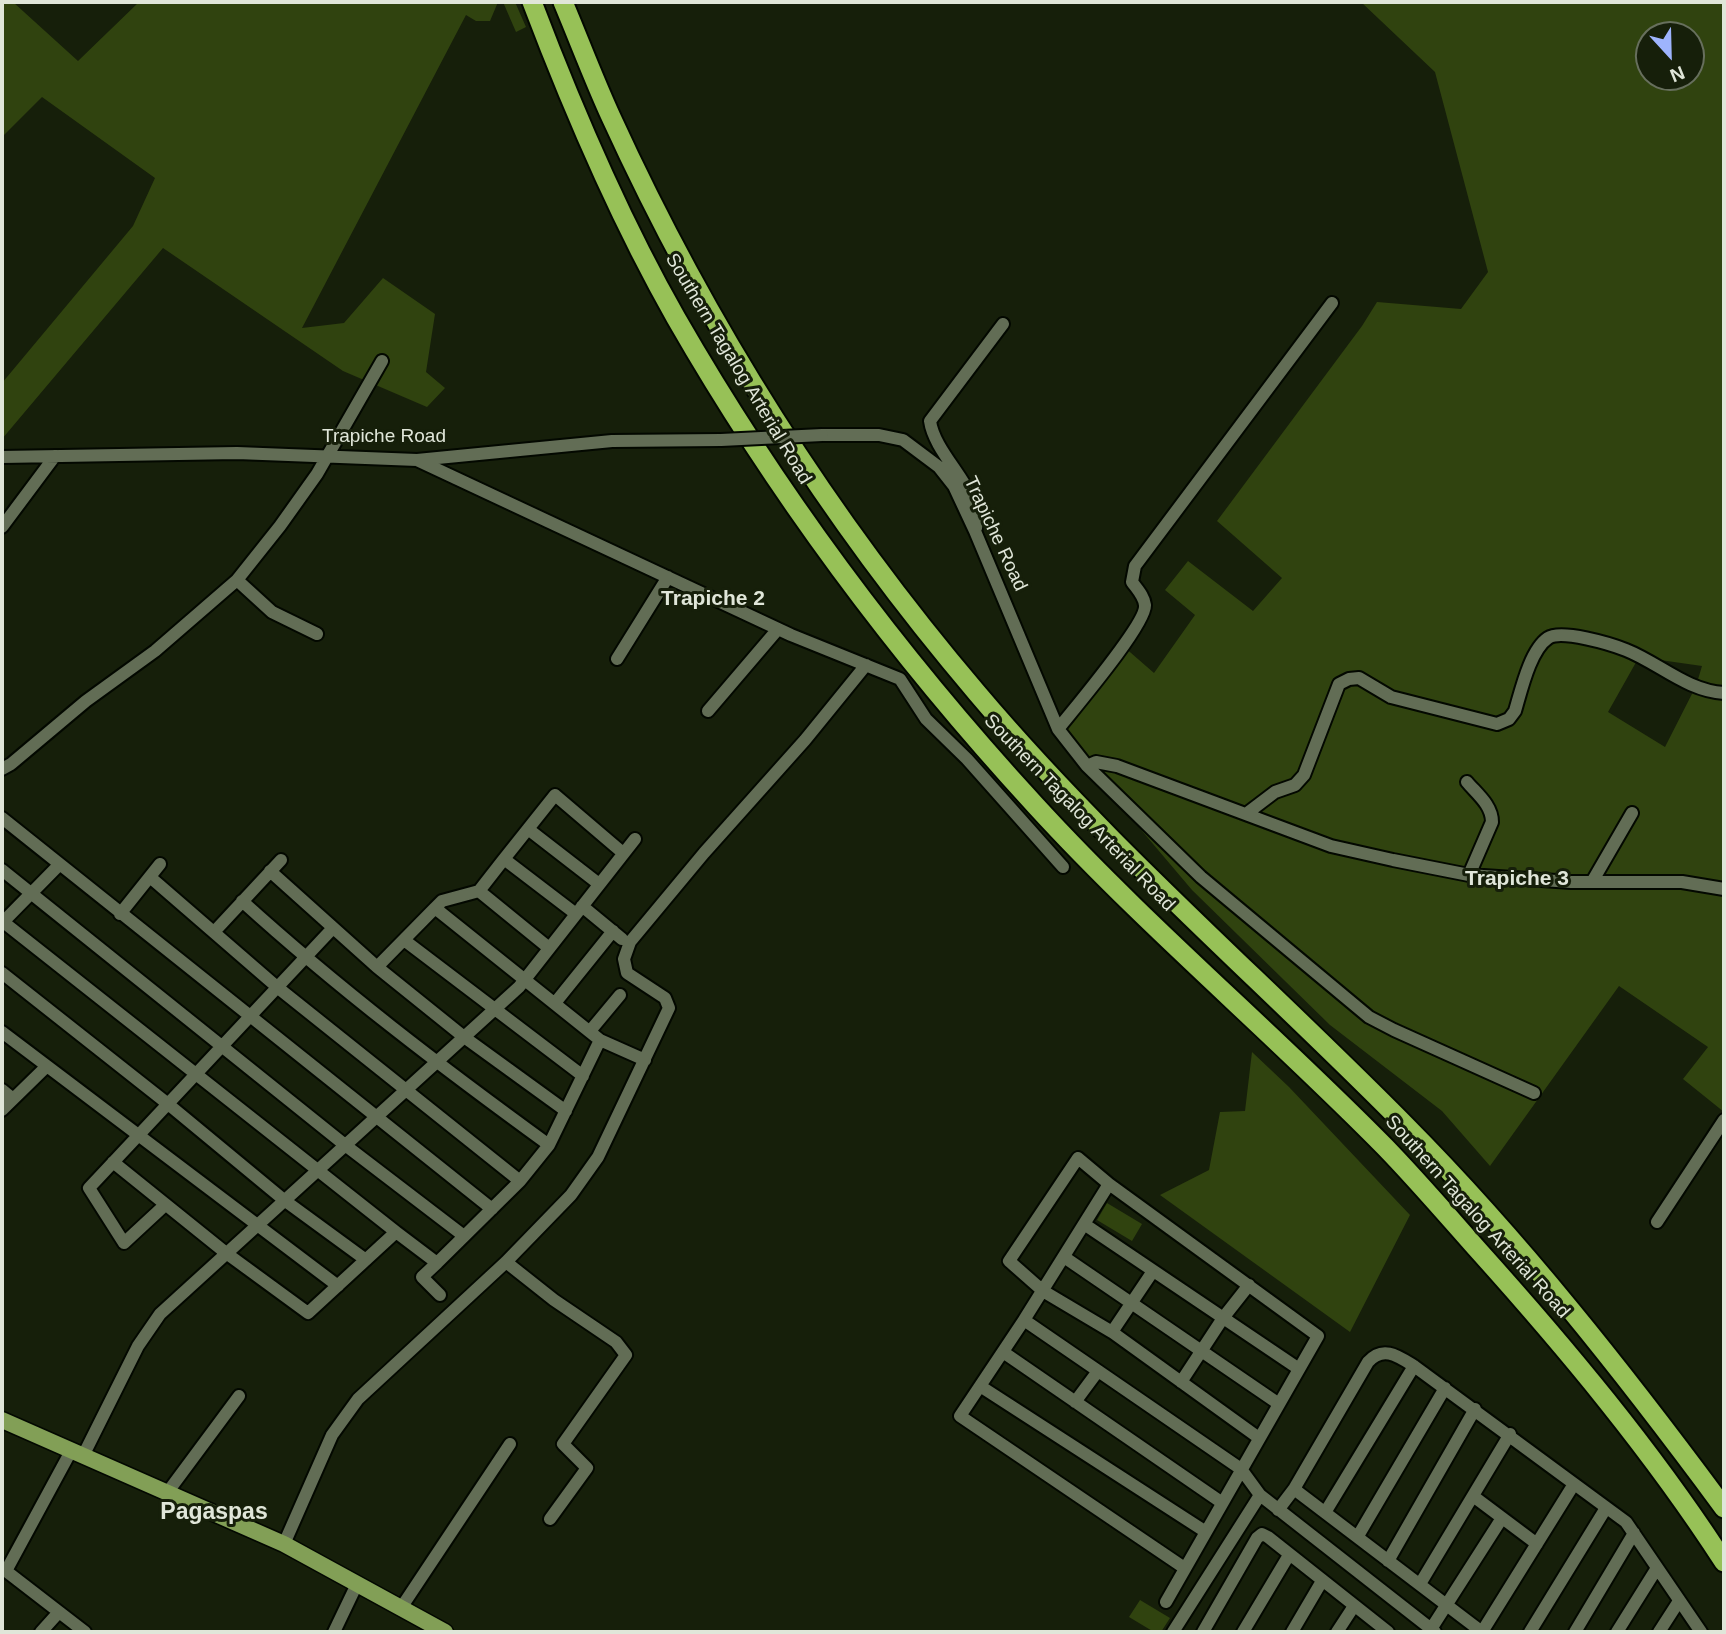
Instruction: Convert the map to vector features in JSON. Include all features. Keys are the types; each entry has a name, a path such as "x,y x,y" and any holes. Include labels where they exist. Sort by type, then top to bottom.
{"highway":[{"path":"522,2 567,93"},
{"name":"Southern Tagalog Arterial Road","path":"532,2 567,93 623,215 675,316 795,507 868,607 956,716 1038,809 1157,928 1386,1148 1508,1283 1609,1404 1695,1517 1724,1562"},
{"name":"Southern Tagalog Arterial Road","path":"563,2 653,204 704,300 814,480 892,588 976,693 1057,783 1406,1126 1486,1212 1567,1304 1635,1388 1724,1508"},
{"path":"572,2 597,83"}],"main road":[{"path":"2,1420 284,1544 445,1632"}],"street":[{"path":"1058,729 1119,653 1144,614 1146,606 1132,582 1135,566 1332,303"},
{"path":"975,531 978,524 966,486 937,446 930,421 1003,324"},
{"path":"2,769 86,701 155,652 237,580 280,526 328,456 382,361"},
{"name":"Trapiche Road","path":"2,457 237,453 417,460 612,441 721,440 822,435 879,435 903,440 939,467 954,486 1058,729 1087,766 1201,877 1369,1017 1394,1031 1534,1093"},
{"path":"2,527 55,456"},
{"path":"417,460 778,629 900,679 926,719 967,759 1063,867"},
{"path":"617,659 668,577"},
{"path":"237,580 272,612 317,634"},
{"path":"708,711 778,629"},
{"path":"1246,814 1275,792 1295,785 1304,775 1339,684 1349,679 1359,678 1391,697 1497,724 1509,719 1515,711 1537,650 1549,637 1564,634 1626,650 1680,679 1713,692 1724,693"},
{"path":"284,1544 332,1435 358,1399 506,1262 571,1195 598,1157 669,1008 664,998 627,973 624,959 630,942 704,853 805,740 866,665"},
{"path":"1087,766 1096,762 1117,766 1331,846 1469,876 1592,882 1682,882 1724,889"},
{"path":"1467,782 1490,808 1492,814 1492,822 1469,876"},
{"path":"377,967 442,901 479,891 555,795 623,853"},
{"path":"1592,882 1632,813"},
{"path":"2,818 492,1209"},
{"path":"528,829 599,884"},
{"path":"85,1632 4,1574 138,1346 160,1314 525,979 635,838"},
{"path":"504,859 618,935 555,1003"},
{"path":"214,932 281,860"},
{"path":"120,914 160,864"},
{"path":"59,865 2,922 197,1073 316,1171 437,1263"},
{"path":"2,870 345,1145 464,1236"},
{"path":"270,871 377,967 464,1037 566,1111"},
{"path":"150,877 277,987 520,1181"},
{"path":"479,891 550,948"},
{"path":"242,901 305,958 436,1062 549,1145"},
{"path":"435,908 600,1040 645,1060"},
{"path":"165,1205 124,1243 89,1188 332,929"},
{"path":"404,940 583,1076"},
{"path":"2,974 168,1104 284,1200 366,1260"},
{"path":"590,1031 620,995"},
{"path":"2,1031 338,1286"},
{"path":"440,1295 422,1277 520,1181 549,1145 600,1040"},
{"path":"2,1110 47,1066"},
{"path":"2,1090 13,1099"},
{"path":"1657,1222 1724,1120"},
{"path":"1166,1602 1318,1336 1109,1184 1078,1158 1009,1261 1043,1291 1112,1332 1259,1438"},
{"path":"113,1162 226,1253 308,1312 396,1232"},
{"path":"1109,1184 1043,1291 960,1416 1184,1567"},
{"path":"1084,1224 1299,1369"},
{"path":"1064,1257 1279,1404"},
{"path":"506,1262 554,1300 616,1342 626,1355 563,1444 587,1468 550,1520"},
{"path":"1112,1332 1153,1271"},
{"path":"1181,1382 1223,1318 1249,1285"},
{"path":"1024,1320 1241,1469 1260,1495 1433,1631 1502,1518"},
{"path":"1003,1352 1221,1502"},
{"path":"1278,1510 1294,1489 1368,1362 1375,1354 1385,1352 1415,1366 1626,1522 1701,1632"},
{"path":"1326,1511 1415,1366"},
{"path":"1075,1402 1098,1371"},
{"path":"979,1386 1206,1532"},
{"path":"1358,1536 1446,1388"},
{"path":"167,1493 239,1396"},
{"path":"1388,1561 1475,1409"},
{"path":"1420,1584 1510,1434"},
{"path":"401,1608 510,1444"},
{"path":"1294,1489 1482,1632 1574,1484"},
{"path":"1173,1632 1260,1495"},
{"path":"1473,1496 1537,1544"},
{"path":"1530,1632 1606,1508"},
{"path":"1574,1632 1634,1533"},
{"path":"1203,1632 1257,1538 1262,1534 1268,1536 1383,1631"},
{"path":"1243,1632 1289,1555"},
{"path":"1617,1632 1657,1567"},
{"path":"1292,1632 1322,1581"},
{"path":"334,1632 357,1584"},
{"path":"1659,1632 1679,1601"},
{"path":"1337,1632 1354,1606"},
{"path":"41,1632 59,1612"}],"green space":[{"path":"2,2 13,2 78,61 139,2 498,2 490,21 476,21 466,15 302,328 344,323 383,278 435,314 426,372 445,388 427,407 343,371 163,248 2,439 2,383 133,226 155,178 42,97 2,137"},
{"path":"503,2 515,2 526,27 516,32"},
{"path":"1361,2 1724,2 1724,1112 1683,1079 1708,1047 1619,986 1490,1166 1442,1111 1330,1025 1192,890 1058,729 1123,646 1154,673 1195,615 1165,590 1188,561 1253,611 1282,578 1217,521 1377,302 1461,309 1488,272 1435,72","holes":["1639,657 1702,666 1696,686 1665,747 1608,712"]},
{"path":"1252,1052 1289,1087 1410,1215 1350,1332 1160,1195 1209,1170 1220,1112 1245,1111"},
{"path":"1107,1203 1142,1224 1132,1241 1097,1220"},
{"path":"1140,1600 1170,1618 1161,1632 1154,1632 1129,1617"}],"district":[{"name":"Trapiche 2","path":"713,599"},
{"name":"Trapiche 3","path":"1517,879"},
{"name":"Pagaspas","path":"214,1513"}]}
